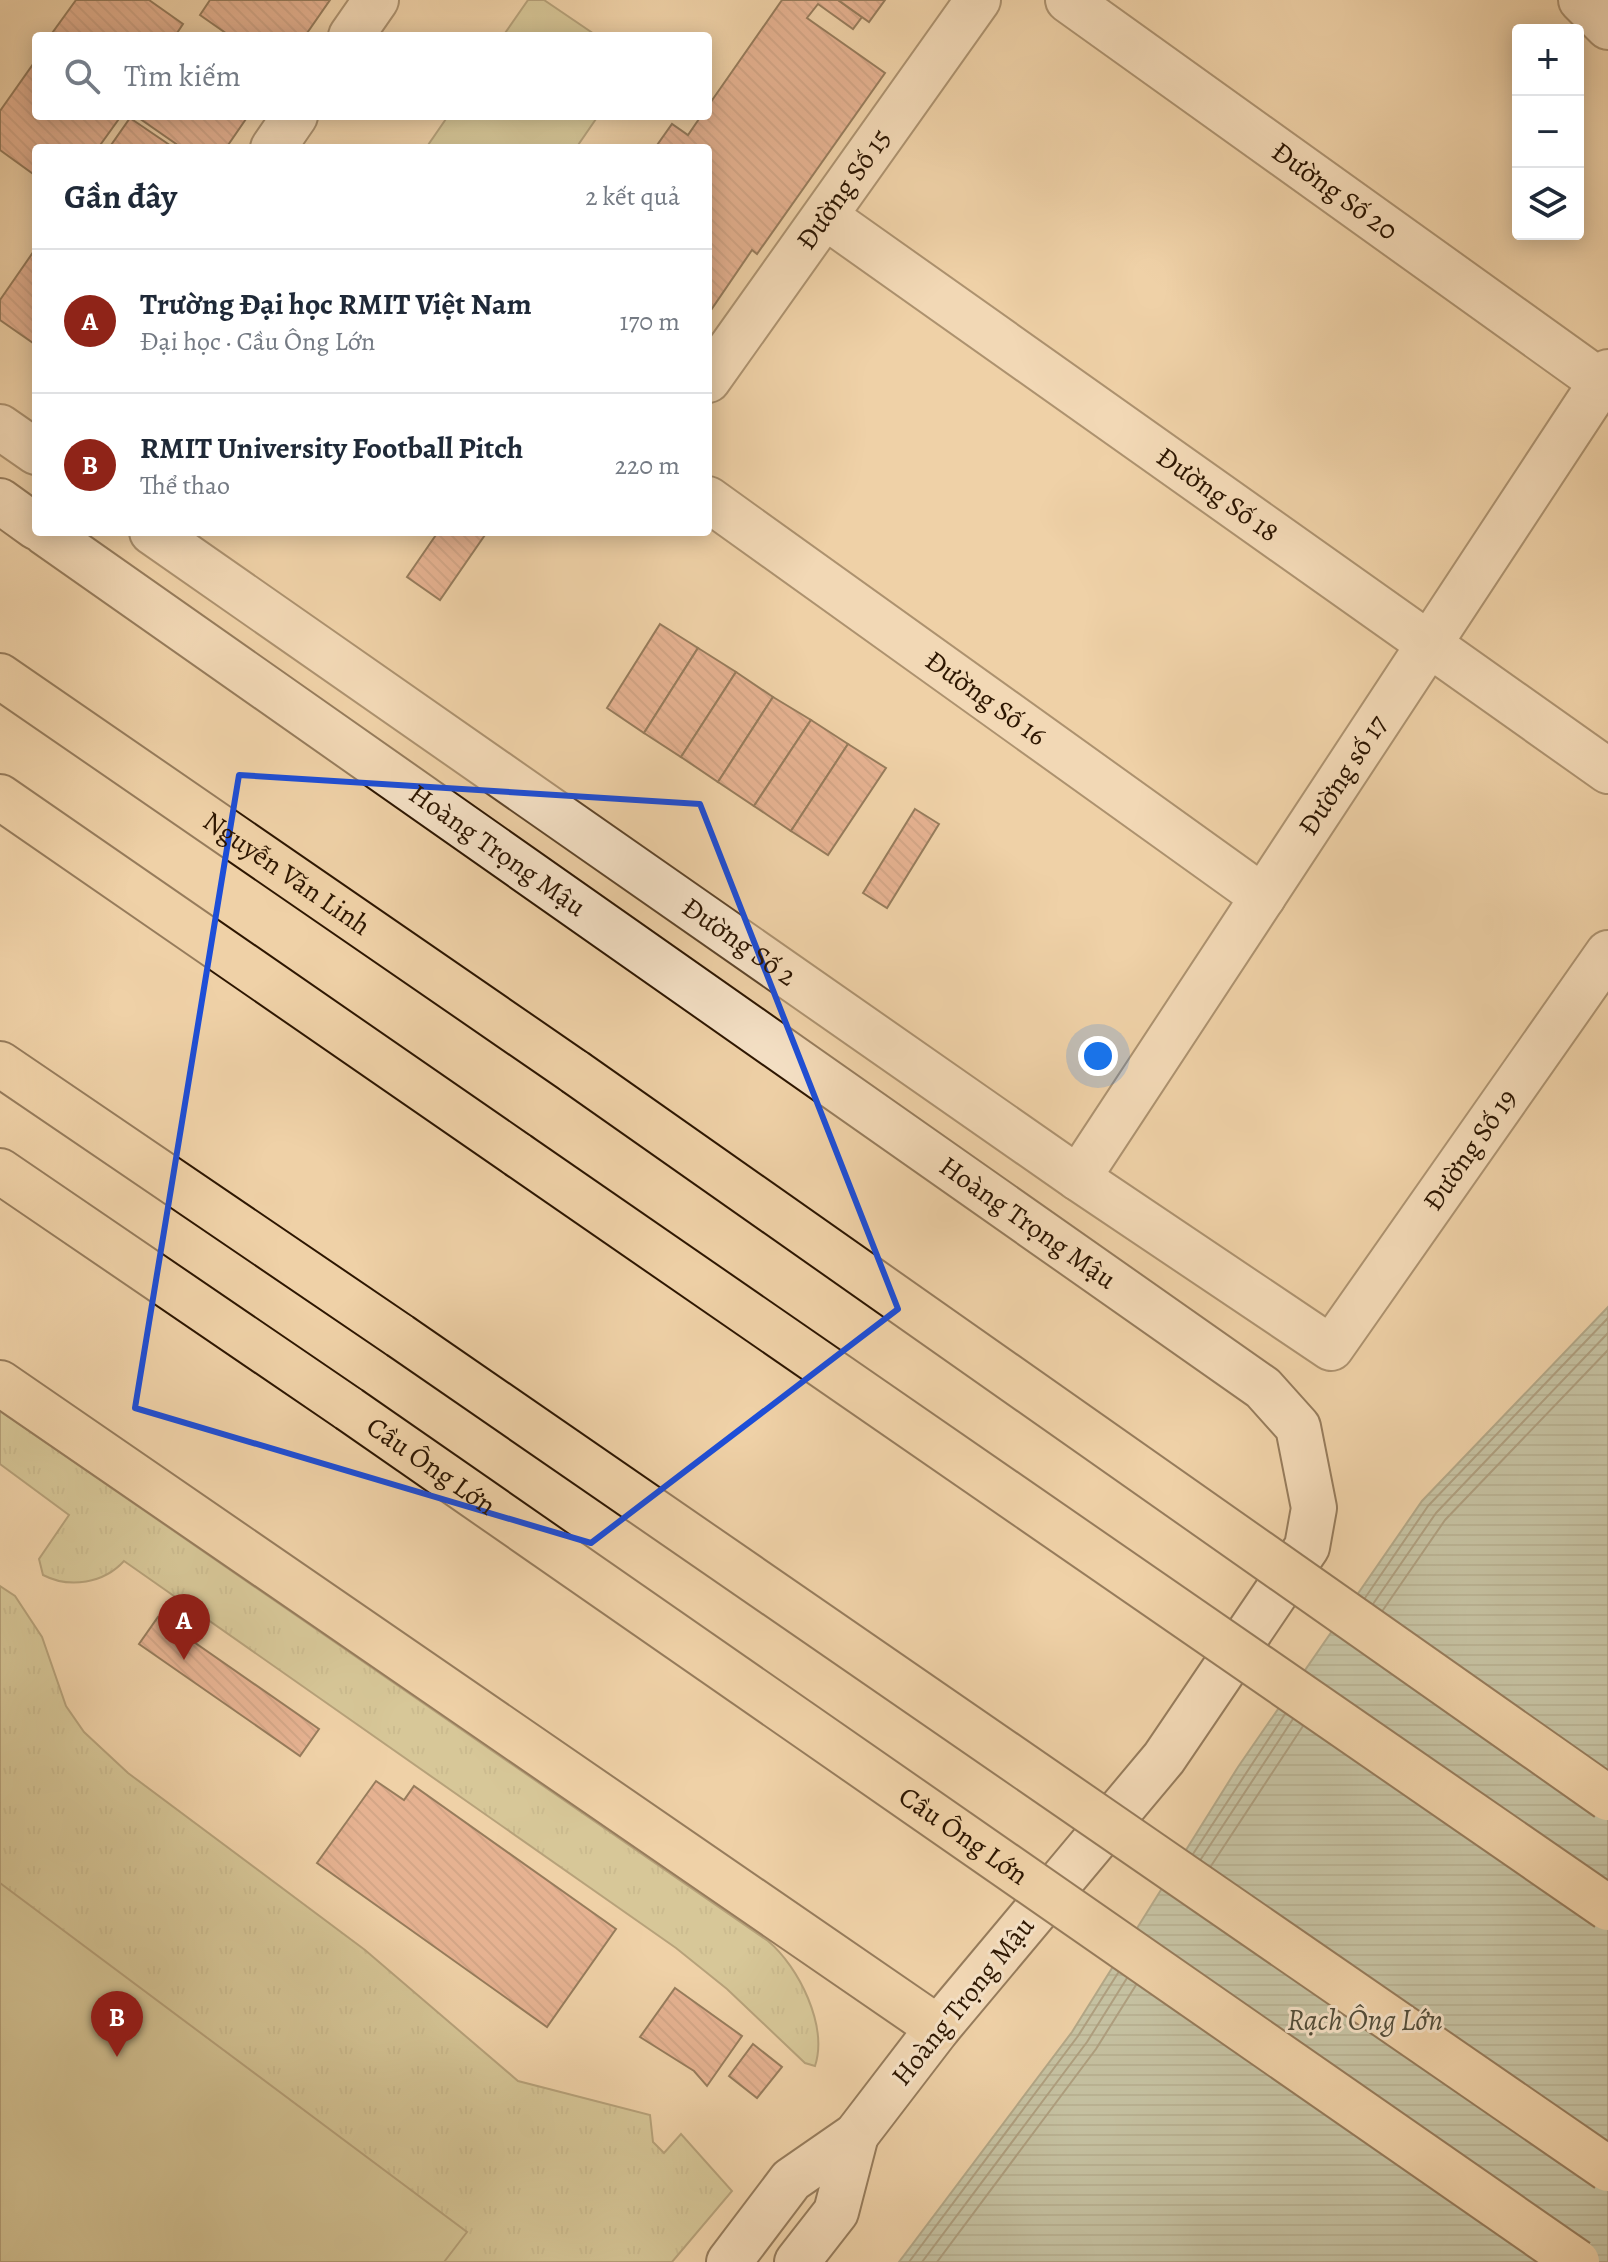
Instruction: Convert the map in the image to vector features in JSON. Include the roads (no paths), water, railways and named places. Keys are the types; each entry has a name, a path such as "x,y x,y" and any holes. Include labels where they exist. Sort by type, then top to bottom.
{"main road":[{"name":"Nguyễn Văn Linh","path":"0,676 575,1072 1608,1798"},
{"path":"0,797 1608,1908"},
{"path":"0,1064 1608,2169"},
{"name":"Cầu Ông Lớn","path":"0,1171 349,1409 1577,2262"},
{"path":"0,1383 938,2028"}],"street":[{"path":"354,32 376,0"},
{"name":"Đường Số 15","path":"712,374 978,0"},
{"name":"Đường Số 20","path":"1068,0 1605,377"},
{"path":"1581,0 1608,27"},
{"path":"276,144 292,120"},
{"name":"Đường Số 18","path":"826,217 1608,771"},
{"name":"Đường số 17","path":"1078,1178 1605,377"},
{"path":"0,427 32,449"},
{"path":"0,501 32,524"},
{"name":"Đường Số 16","path":"712,502 1263,897"},
{"name":"Hoàng Trọng Mậu","path":"50,536 1263,1388 1298,1427 1314,1508 1307,1547 1164,1758 938,2028 856,2135 791,2180 729,2262"},
{"name":"Đường Số 2","path":"158,536 1078,1178 1331,1348"},
{"name":"Đường Số 19","path":"1331,1348 1608,953"},
{"name":"Hoàng Trọng Mậu","path":"797,2262 836,2212 856,2135"}],"water":[{"name":"Rạch Ông Lớn","path":"1608,1307 1608,2262 899,2262 1072,2032 1238,1767 1422,1501"}],"place":[{"name":"Trường Đại học RMIT Việt Nam","path":"184,1660"},
{"name":"RMIT University Football Pitch","path":"117,2057"}]}
